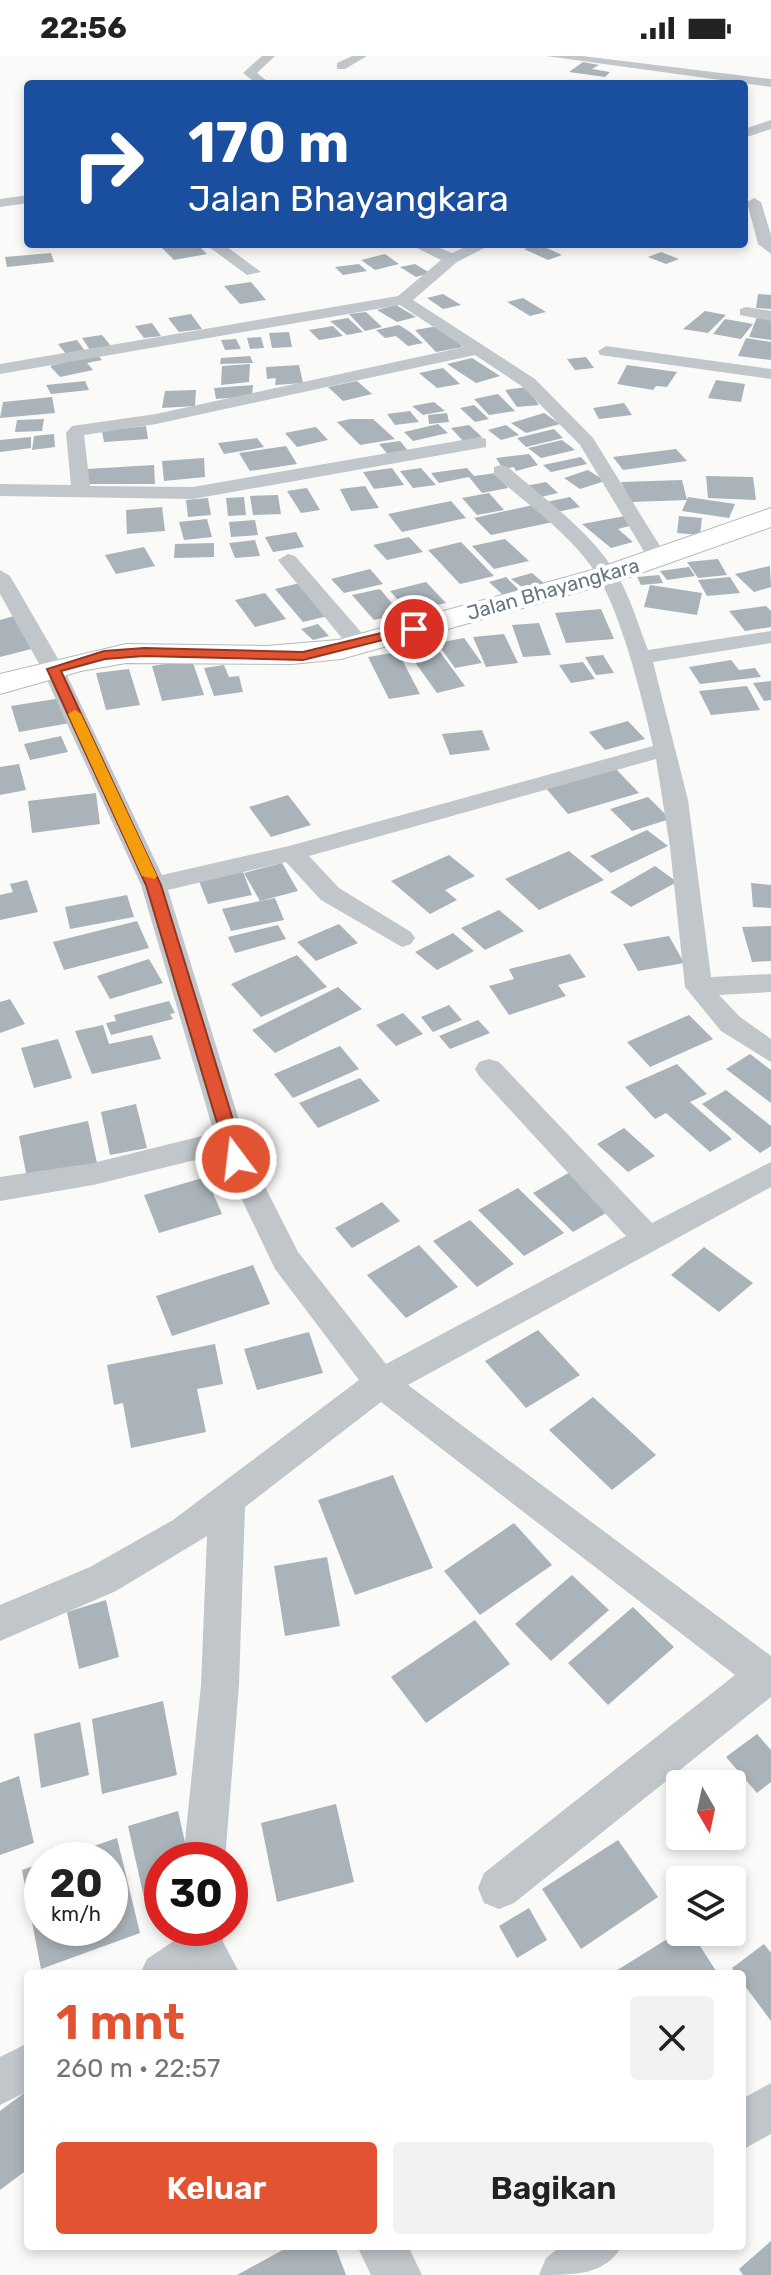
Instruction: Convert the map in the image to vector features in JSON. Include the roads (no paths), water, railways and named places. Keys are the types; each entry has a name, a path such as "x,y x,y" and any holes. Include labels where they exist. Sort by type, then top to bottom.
{"street":[{"path":"259,80 249,73 269,56"},
{"path":"341,66 361,56"},
{"path":"552,56 747,80"},
{"path":"643,56 652,68"},
{"path":"610,77 633,66"},
{"path":"748,80 771,83"},
{"path":"748,133 771,124"},
{"path":"0,203 24,200"},
{"path":"771,204 749,201 766,244 771,249"},
{"path":"219,248 253,272"},
{"path":"426,248 452,259"},
{"path":"0,350 1,372 403,300 452,259 475,248"},
{"path":"403,300 529,383 587,442 658,559"},
{"path":"746,312 771,316"},
{"path":"81,492 75,433 78,430 156,419 475,350"},
{"path":"606,351 771,374"},
{"path":"0,490 193,493 480,443"},
{"path":"501,471 579,539 607,575 642,657 664,750 687,877 699,987 708,1002 733,1028 771,1052"},
{"name":"Jalan Bhayangkara","path":"0,684 104,655 144,652 303,656 359,644 607,575 771,517"},
{"path":"288,560 359,644"},
{"path":"0,576 53,669 154,885 236,1159 286,1260 381,1383 768,1677 499,1888"},
{"path":"642,657 771,637"},
{"path":"154,885 292,853 664,750"},
{"path":"292,853 330,894 402,938"},
{"path":"699,987 771,983"},
{"path":"489,1069 648,1239"},
{"path":"0,1189 93,1174 231,1140"},
{"path":"0,1623 103,1579 186,1531 228,1496 381,1383 771,1173"},
{"path":"204,1842 205,1812 218,1712 221,1569 228,1496"},
{"path":"170,1970 207,1950"},
{"path":"0,2083 24,2068"},
{"path":"746,2124 771,2106"},
{"path":"383,2250 398,2275"},
{"path":"563,2275 593,2250"}]}
